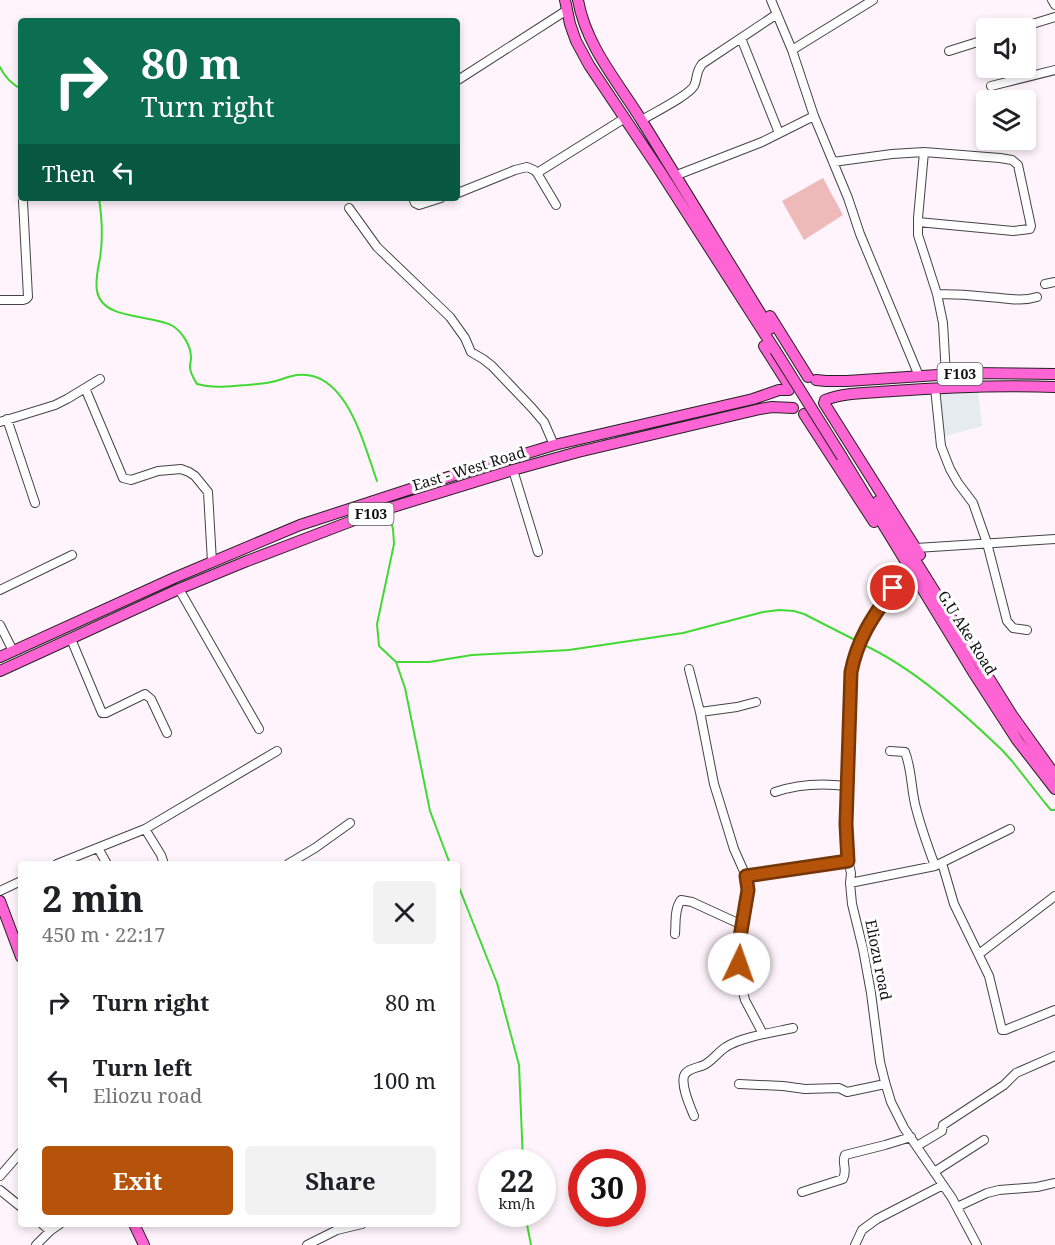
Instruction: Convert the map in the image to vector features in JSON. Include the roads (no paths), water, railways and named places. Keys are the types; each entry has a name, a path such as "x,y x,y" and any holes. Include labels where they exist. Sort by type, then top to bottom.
{"main road":[{"path":"578,0 584,25 591,41 642,120 663,166 679,210 790,388 789,399 793,408"},
{"path":"566,5 576,41 589,64 625,118 663,166 978,670"},
{"path":"663,166 677,175 692,193 812,378 821,383 824,388 824,402 968,635 978,670"},
{"path":"766,396 776,375 776,365"},
{"name":"F103","path":"790,388 796,380 812,378 847,381 946,375 1055,374"},
{"name":"F103","path":"793,408 804,414 814,413 829,398 867,393 935,388 1055,387"},
{"name":"East - West Road","path":"0,657 212,562 310,522 432,482 554,446 766,396 790,388"},
{"name":"East - West Road","path":"0,670 179,589 370,514 578,452 760,409 793,408"},
{"path":"804,414 939,624 978,670 1055,775"},
{"name":"G.U Ake Road","path":"978,670 1017,740 1055,789"},
{"path":"0,902 18,949"},
{"path":"135,1227 144,1245"}],"street":[{"path":"771,0 792,50 814,116 860,234 919,376"},
{"path":"792,50 873,0"},
{"path":"1052,0 1055,5"},
{"path":"460,79 566,5"},
{"path":"642,120 683,96 693,87 697,70 702,64 777,14"},
{"path":"1036,23 1055,17"},
{"path":"741,38 779,133"},
{"path":"948,51 976,42"},
{"path":"991,86 1055,70"},
{"path":"677,175 762,141 814,116"},
{"path":"537,173 625,118"},
{"path":"833,162 924,152 1000,158 1012,160 1018,165 1030,229 1013,231 918,222"},
{"path":"924,152 918,235 937,294 943,323 946,375"},
{"path":"460,192 527,167 537,173 556,205"},
{"path":"0,300 23,300 28,297 23,201"},
{"path":"415,201 419,205 432,201"},
{"path":"349,208 377,247 450,317 465,338 471,352 492,366 532,408 544,422 554,446"},
{"path":"1045,284 1055,282"},
{"path":"937,294 1018,300 1037,297"},
{"path":"35,503 3,421 56,405 100,379"},
{"path":"85,388 123,478 131,480 158,471 181,469 195,476 208,492 212,562"},
{"path":"935,388 941,446 950,469 973,503 987,543 1007,621 1013,628 1028,630"},
{"path":"513,470 538,552"},
{"path":"916,548 1055,539"},
{"path":"0,590 72,555"},
{"name":"Eliozu road","path":"906,572 865,630 851,672 846,824 852,904 871,993 880,1062 891,1102 904,1128 944,1185 977,1245"},
{"path":"179,589 259,729"},
{"path":"0,625 14,651"},
{"path":"71,639 102,713 145,694 151,699 167,733"},
{"path":"689,669 714,784 734,849 746,876 748,890 738,949 740,979 745,1000 763,1034"},
{"path":"700,712 737,708 756,702"},
{"path":"65,861 145,829 277,751"},
{"path":"890,751 904,752 908,760 916,807 926,843 939,865 954,904 989,976 1002,1030 1055,1010"},
{"path":"775,792 801,785 847,786"},
{"path":"293,861 350,823"},
{"path":"145,829 163,861"},
{"path":"850,883 939,865 1010,829"},
{"path":"98,848 105,861"},
{"path":"746,876 848,861"},
{"path":"0,891 18,882"},
{"path":"979,954 1055,896"},
{"path":"675,934 678,903 681,900 692,902 742,926"},
{"path":"694,1116 684,1086 684,1076 687,1071 706,1064 725,1047 763,1034 793,1028"},
{"path":"917,1146 942,1131 943,1125 1004,1085 1016,1073 1055,1056"},
{"path":"739,1084 805,1089 839,1088 847,1092 885,1084"},
{"path":"802,1192 843,1179 846,1172 843,1158 845,1155 911,1137"},
{"path":"934,1172 984,1140"},
{"path":"0,1176 18,1155"},
{"path":"957,1207 993,1192 1055,1183"},
{"path":"855,1245 862,1230 877,1219 944,1185"},
{"path":"0,1190 18,1205"},
{"path":"45,1227 50,1231"},
{"path":"36,1245 56,1227"},
{"path":"307,1245 337,1230 350,1227"}],"waterway":[{"path":"0,67 18,87"},
{"path":"99,201 102,236 96,283 101,301 118,312 164,322 177,329 188,344 191,353 192,376 197,384 216,387 247,385 297,375 314,376 329,384 351,413 377,481"},
{"path":"390,517 394,544 377,624 379,646 396,662 429,662 472,655 569,650 683,633 779,610 804,614 857,641"},
{"path":"862,644 900,665 953,706 1002,750 1051,810 1055,810"},
{"path":"396,662 405,688 430,811 449,861"},
{"path":"460,890 497,983 519,1065 522,1149"},
{"path":"528,1227 531,1245"}]}
